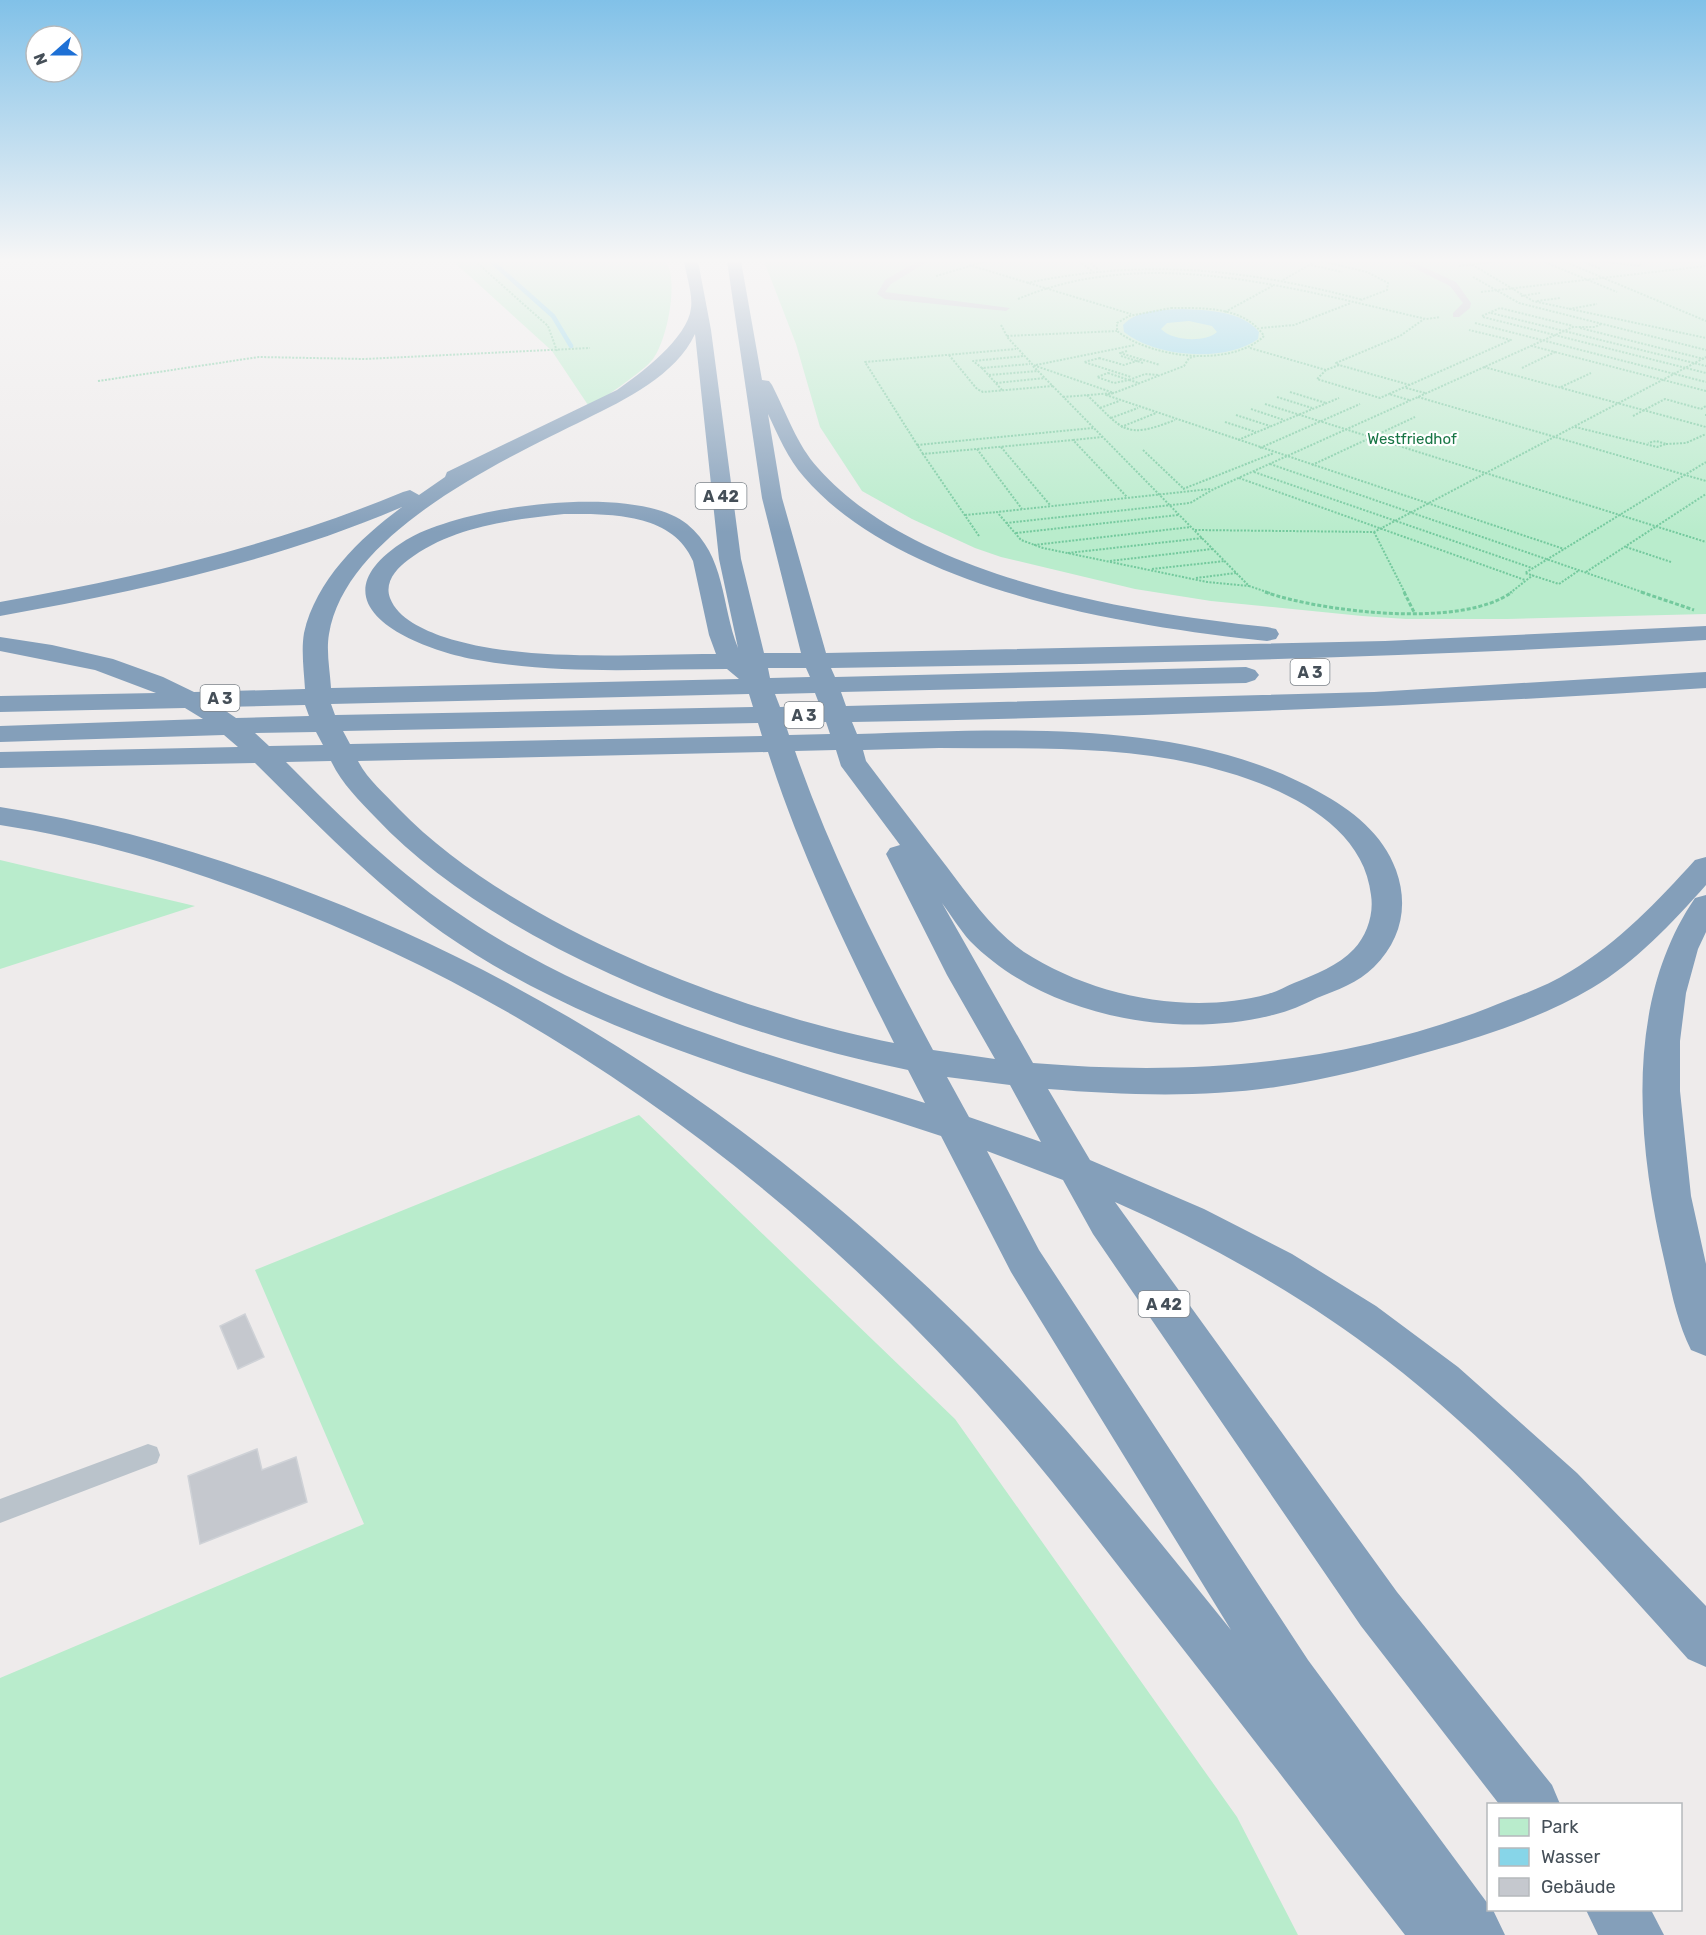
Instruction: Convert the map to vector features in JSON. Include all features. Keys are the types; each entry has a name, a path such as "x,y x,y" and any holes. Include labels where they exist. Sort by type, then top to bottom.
{"highway":[{"path":"0,609 152,580 243,556 377,511 593,410 646,378 674,351"},
{"name":"A 42","path":"704,351 730,559 758,682 797,799 866,955 1025,1261 1290,1678 1476,1935"},
{"name":"A 42","path":"749,351 772,498 786,558 813,652 855,765 964,975 1107,1223 1379,1609 1532,1803"},
{"path":"750,359 810,472 828,491 857,515 898,538 994,579 1088,606 1160,620 1259,634 1336,639 1559,641"},
{"path":"474,467 400,518 371,543 348,570 321,617 313,654 316,695 330,740 344,767 371,801 396,825 457,874 508,906 582,947 667,986 807,1035 947,1065 1057,1077 1158,1081 1270,1075 1374,1055 1451,1036 1580,981 1633,943 1669,909 1706,866"},
{"path":"758,682 727,654 705,562 697,544 677,528 645,516 600,508 558,508 516,511 477,519 443,530 404,551 382,572 376,586 376,597 390,619 431,642 473,653 564,661 671,662 903,659 1492,646 1559,641 1703,622"},
{"path":"0,644 68,655 122,669 165,686 204,708 243,736 342,836 450,921 495,951 599,1005 650,1026 1049,1159 1153,1201 1290,1274 1365,1322 1457,1394 1572,1498 1706,1642"},
{"name":"A 3","path":"0,704 1265,674 1706,650"},
{"name":"A 3","path":"0,734 376,722 927,713 1286,703 1617,687 1706,680"},
{"path":"0,760 939,740 1048,742 1141,748 1208,758 1257,771 1304,792 1347,821 1377,859 1386,887 1388,921 1369,953 1332,981 1271,1005 1198,1011 1147,1009 1102,1001 1043,980 999,951 981,933 855,765"},
{"path":"0,816 43,822 206,867 322,906 410,945 548,1018 607,1053 710,1124 841,1231 982,1369 1102,1508 1441,1935"},
{"path":"1706,905 1682,949 1666,1013 1661,1088 1672,1190 1690,1288 1706,1338"},
{"path":"1616,1911 1635,1935"}],"lane":[{"path":"0,1510 147,1455"}],"path":[{"path":"98,381 259,357 365,360 551,351"},
{"path":"979,536 864,364 865,362 990,351"},
{"path":"1019,351 1249,586"},
{"path":"982,368 1032,364 1105,351"},
{"path":"1126,351 1120,353 1160,365"},
{"path":"1164,351 1203,355"},
{"path":"1228,351 1192,356 1184,366 1106,396 1564,549"},
{"path":"1261,351 1326,370"},
{"path":"1339,365 1336,363 1364,351"},
{"path":"1410,386 1339,365 1326,370 1317,379 1380,398 1410,386 1486,351"},
{"path":"1006,523 1190,502 1517,351"},
{"path":"1587,351 1706,382"},
{"path":"1616,351 1705,374"},
{"path":"1649,351 1706,366"},
{"path":"1676,351 1705,358"},
{"path":"1522,368 1556,352 1706,391"},
{"path":"948,355 977,389 983,392 1053,386"},
{"path":"1090,355 1124,365 1142,359"},
{"path":"1119,355 1143,363"},
{"path":"1002,390 973,361 1024,356"},
{"path":"1100,358 1084,362 1132,377"},
{"path":"1664,364 1677,358"},
{"path":"1033,545 1193,528 1374,532 1705,358"},
{"path":"1032,364 1114,393"},
{"path":"1483,367 1706,427"},
{"path":"988,375 1038,371"},
{"path":"1139,383 1127,379 1108,373 1097,377 1116,383 1127,379 1145,372 1158,376"},
{"path":"1560,388 1592,373"},
{"path":"995,383 1045,378"},
{"path":"1405,388 1425,393"},
{"path":"1290,392 1326,403"},
{"path":"1063,397 1114,393"},
{"path":"1389,394 1410,400"},
{"path":"1086,395 1121,427 1141,433 1176,419"},
{"path":"1277,397 1313,409"},
{"path":"1418,397 1706,481"},
{"path":"1238,440 1339,398"},
{"path":"1633,416 1665,399 1706,412"},
{"path":"1100,408 1120,400"},
{"path":"1265,404 1706,542"},
{"path":"1260,448 1360,404"},
{"path":"1111,418 1140,407"},
{"path":"1251,409 1285,420"},
{"path":"1121,427 1156,413"},
{"path":"1236,415 1270,426"},
{"path":"1311,465 1414,417"},
{"path":"1225,422 1256,432"},
{"path":"1575,427 1660,447 1665,444"},
{"path":"917,445 1093,428"},
{"path":"1648,443 1653,440 1665,444 1686,443 1706,434"},
{"path":"923,454 1102,437"},
{"path":"1073,440 1128,498"},
{"path":"1001,447 1050,506"},
{"path":"978,449 1023,509"},
{"path":"1143,450 1187,492"},
{"path":"1183,489 1274,453"},
{"path":"1579,570 1559,584 1525,573 1706,462"},
{"path":"1269,464 1694,610 1703,622"},
{"path":"1253,472 1532,568"},
{"path":"1238,478 1525,580"},
{"path":"964,515 1214,489"},
{"path":"1586,573 1706,494"},
{"path":"997,512 1021,540 1033,545 1191,579 1249,586 1280,597 1321,606 1389,612 1464,610 1493,603 1533,576"},
{"path":"1015,533 1179,514"},
{"path":"1374,532 1414,612"},
{"path":"1064,553 1203,538"},
{"path":"1625,547 1671,562"},
{"path":"1105,561 1213,549"},
{"path":"1146,570 1225,561"},
{"path":"1191,579 1237,573"}],"green space":[{"path":"552,351 657,351 648,364 590,408"},
{"name":"Westfriedhof","path":"798,351 1706,351 1706,614 1406,619 1211,601 1135,589 1001,557 975,548 912,519 862,491 820,427"},
{"path":"0,860 195,906 0,969"},
{"path":"639,1115 955,1419 1237,1817 1298,1935 0,1935 0,1678 364,1524 255,1270"}],"water":[{"path":"1169,351 1229,351 1209,354"}],"building":[{"path":"245,1314 264,1357 238,1369 220,1326"},
{"path":"257,1449 262,1470 296,1457 307,1502 200,1544 188,1476"}]}
